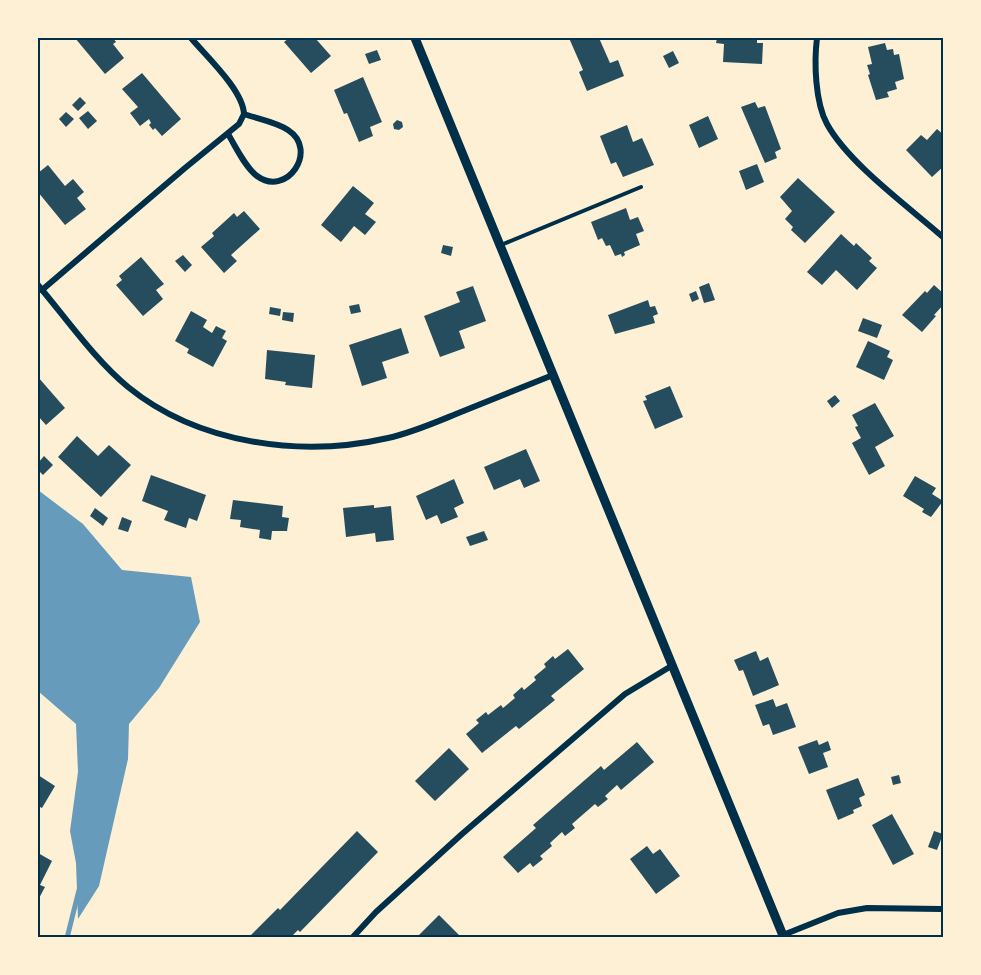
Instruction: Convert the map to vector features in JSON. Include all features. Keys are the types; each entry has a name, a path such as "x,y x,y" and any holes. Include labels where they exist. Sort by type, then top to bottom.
{"street":[{"path":"191,38 242,102 244,114 239,124 40,288 127,386 150,404 195,426 218,434 277,444 327,446 358,444 416,430 554,375"},
{"path":"415,38 784,936 838,913 867,908 941,909"},
{"path":"817,38 814,57 819,97 826,124 855,160 944,238"},
{"path":"228,134 258,177 272,182 280,181 296,170 302,158 302,149 297,138 288,129 244,114"},
{"path":"352,938 376,912 462,834 625,694 673,665"}],"lane":[{"path":"500,246 641,187"}],"water":[{"path":"38,490 83,524 122,570 191,577 200,622 159,688 129,724 128,759 99,886 78,919 76,863 70,831 78,772 76,724 38,691"}],"building":[{"path":"75,38 113,38 116,42 113,44 124,58 105,74"},
{"path":"289,38 315,38 331,56 311,73 284,42"},
{"path":"569,38 599,38 610,63 618,60 624,76 587,91 579,72 583,70"},
{"path":"717,38 757,38 757,43 763,43 762,64 723,62 724,44 716,43"},
{"path":"885,43 887,50 893,49 894,55 899,54 904,79 895,82 897,89 887,92 889,97 876,100 868,75 870,74 867,65 872,64 868,47"},
{"path":"377,50 381,60 369,64 365,54"},
{"path":"673,51 679,63 669,68 663,56"},
{"path":"142,73 181,119 162,136 149,125 151,123 149,119 140,126 130,113 138,107 122,89"},
{"path":"363,77 382,122 370,127 373,136 359,142 334,90"},
{"path":"80,97 86,103 78,111 72,105"},
{"path":"755,102 758,108 765,106 781,149 775,152 777,158 765,163 741,107"},
{"path":"88,111 97,121 88,129 79,118"},
{"path":"66,112 74,119 66,127 59,119"},
{"path":"708,116 718,139 699,148 689,125"},
{"path":"397,120 402,122 403,127 399,130 394,129 393,124"},
{"path":"627,125 633,142 642,138 654,165 623,177 616,162 611,164 600,136"},
{"path":"937,129 944,135 944,166 932,177 906,150 921,135 927,140"},
{"path":"757,164 764,182 746,190 739,171"},
{"path":"48,165 65,186 73,179 84,192 77,198 86,209 65,225 38,192 38,173"},
{"path":"798,178 835,212 805,243 791,230 793,227 785,219 792,211 780,197"},
{"path":"353,186 374,203 365,214 376,222 365,235 354,226 341,242 321,225"},
{"path":"626,208 630,220 638,217 644,231 636,234 640,245 624,252 625,255 622,257 621,254 615,256 610,245 606,246 602,238 598,240 591,222"},
{"path":"244,211 260,229 231,255 237,261 224,273 201,247 214,236 212,233 234,213 237,217"},
{"path":"841,234 854,246 856,243 872,258 869,261 877,268 857,290 836,270 822,285 807,272"},
{"path":"443,245 453,247 451,256 441,253"},
{"path":"183,255 192,265 185,272 175,261"},
{"path":"141,257 164,284 156,290 163,299 143,316 116,285 122,280 119,276"},
{"path":"709,283 715,300 704,303 699,287"},
{"path":"934,285 944,294 944,304 922,332 902,315"},
{"path":"473,286 486,321 459,331 465,348 440,357 424,316 460,302 456,292"},
{"path":"696,291 699,299 692,302 689,294"},
{"path":"648,300 650,307 655,306 658,314 653,316 655,323 615,334 608,315"},
{"path":"359,304 361,312 351,314 349,306"},
{"path":"270,307 281,309 280,316 269,314"},
{"path":"191,311 207,320 203,327 212,333 216,326 226,331 222,338 227,341 213,367 187,353 189,349 175,341"},
{"path":"283,312 294,313 293,322 282,320"},
{"path":"863,318 882,325 877,338 858,331"},
{"path":"401,328 409,353 382,362 387,378 362,386 349,345"},
{"path":"868,341 890,351 887,357 893,360 884,380 856,367"},
{"path":"267,350 315,355 312,388 285,385 286,382 265,379"},
{"path":"38,377 65,408 46,425 38,416"},
{"path":"670,386 683,417 655,429 643,401 647,400 645,396"},
{"path":"835,395 840,401 832,408 827,401"},
{"path":"875,403 894,436 875,447 885,466 869,475 852,443 861,438 852,415"},
{"path":"77,436 98,456 109,445 131,465 101,497 58,457"},
{"path":"526,449 540,481 524,488 520,479 494,490 484,467"},
{"path":"44,456 53,465 43,475 38,470 38,463"},
{"path":"151,475 206,495 197,521 189,518 186,528 164,520 168,511 142,501"},
{"path":"915,476 936,488 932,494 943,501 931,517 922,512 924,509 903,496"},
{"path":"454,479 464,503 454,508 458,517 441,524 437,515 426,520 416,496"},
{"path":"233,500 283,506 282,517 289,518 287,531 272,531 271,540 259,538 260,530 240,527 241,520 230,519"},
{"path":"374,505 374,508 391,506 394,540 376,542 375,533 346,537 343,508"},
{"path":"95,508 108,518 103,526 90,516"},
{"path":"122,517 132,521 128,532 118,529"},
{"path":"484,531 488,540 470,546 466,537"},
{"path":"568,649 584,669 551,696 555,700 519,729 516,726 482,753 466,734 479,723 476,720 486,712 488,715 501,705 503,708 515,698 513,695 522,687 524,690 536,680 534,677 546,667 544,664 553,656 555,659"},
{"path":"756,651 760,661 768,657 779,685 753,696 743,670 739,671 734,660"},
{"path":"773,699 776,707 787,703 796,727 773,735 769,724 763,726 755,705"},
{"path":"817,740 819,745 828,741 831,750 823,753 828,767 809,774 798,747"},
{"path":"637,742 654,762 621,790 617,785 605,796 608,799 598,807 595,804 572,824 575,828 565,836 562,832 550,843 552,846 540,856 543,859 533,867 530,863 518,873 503,857 536,828 533,825 601,766 604,770"},
{"path":"449,748 469,769 435,801 415,781"},
{"path":"38,775 55,786 42,808 38,806"},
{"path":"899,775 901,783 893,785 891,777"},
{"path":"858,778 865,795 859,798 862,806 853,810 854,813 838,820 826,790"},
{"path":"892,814 914,854 893,865 872,825"},
{"path":"357,831 378,852 300,932 298,930 290,938 248,938 278,908 280,910"},
{"path":"934,831 943,834 937,850 928,847"},
{"path":"647,846 653,854 660,849 680,876 656,894 630,859"},
{"path":"38,853 52,861 40,885 45,887 38,900"},
{"path":"439,915 459,935 457,938 416,938"}],"waterway":[{"path":"67,938 79,890"}]}
